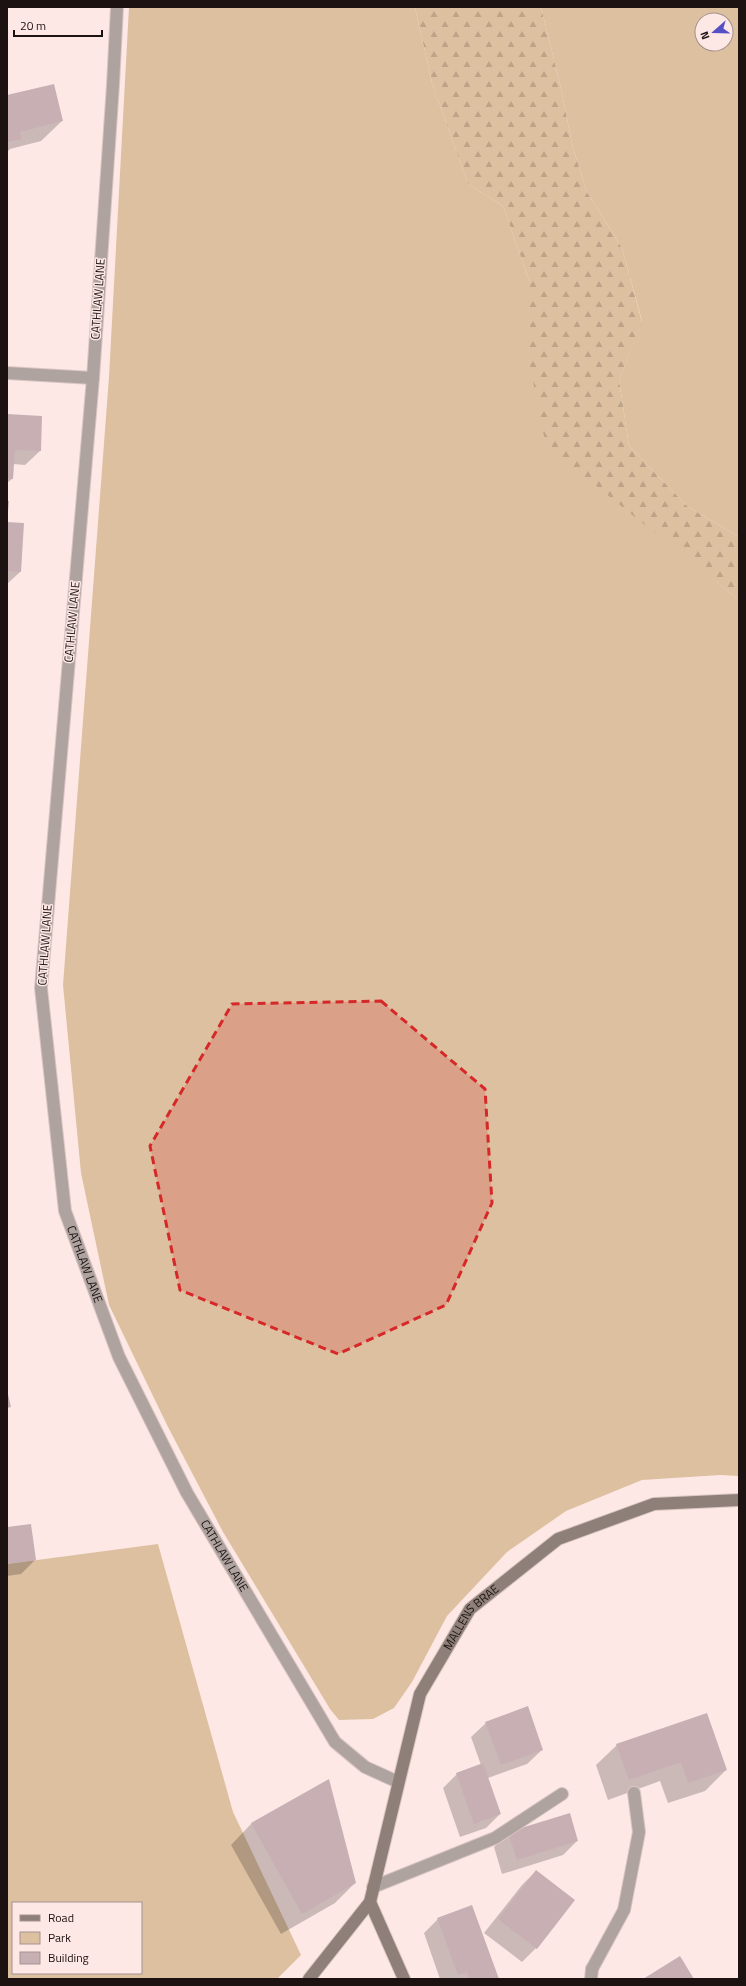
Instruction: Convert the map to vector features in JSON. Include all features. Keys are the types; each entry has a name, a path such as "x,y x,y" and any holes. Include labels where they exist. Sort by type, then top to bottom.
{"main road":[{"name":"MALLENS BRAE","path":"370,1902 420,1694 470,1608 558,1539 654,1504 739,1500"},
{"path":"309,1979 370,1902 404,1979"}],"street":[{"name":"CATHLAW LANE","path":"117,7 93,378 41,988 65,1211 119,1356 187,1493 335,1742 365,1767 398,1782"},
{"path":"7,373 93,378"},
{"path":"592,1974 624,1910 639,1832 634,1793"},
{"path":"373,1887 495,1838 562,1794"}],"highlighted area":[{"path":"381,1001 485,1089 492,1203 446,1305 338,1354 180,1290 150,1146 232,1004"}],"green space":[{"path":"129,7 415,7 432,83 468,184 503,206 530,283 530,366 629,511 739,600 739,1476 720,1475 642,1480 566,1511 507,1552 447,1616 412,1682 394,1708 373,1719 339,1720 330,1709 223,1532 168,1427 109,1305 81,1173 63,985 109,377"},
{"path":"415,7 541,7 560,84 573,148 587,192 622,248 642,322 619,380 629,446 687,506 739,537 739,600 546,446 530,366 530,283 503,206 468,184 432,83"},
{"path":"541,7 739,7 739,537 687,506 629,446 619,380 642,321 622,248 587,192 573,148 560,84"},
{"path":"158,1544 233,1812 301,1955 277,1979 7,1979 7,1564"}],"building":[{"path":"54,84 63,121 20,132 21,139 7,142 7,95"},
{"path":"7,414 42,416 41,451 15,450 13,479 7,479"},
{"path":"7,501 9,501 8,512 7,512"},
{"path":"7,522 24,523 21,572 7,571"},
{"path":"7,1390 11,1407 7,1408"},
{"path":"31,1524 36,1560 7,1564 7,1527"},
{"path":"528,1706 543,1750 501,1765 485,1722"},
{"path":"707,1713 727,1770 688,1783 681,1762 629,1780 616,1744"},
{"path":"483,1763 501,1814 474,1824 456,1773"},
{"path":"329,1779 356,1883 302,1914 251,1823"},
{"path":"570,1813 578,1841 517,1860 508,1832"},
{"path":"536,1870 575,1900 537,1949 498,1919"},
{"path":"472,1905 499,1979 469,1979 467,1972 458,1975 437,1918"},
{"path":"680,1956 694,1979 643,1979"}]}
